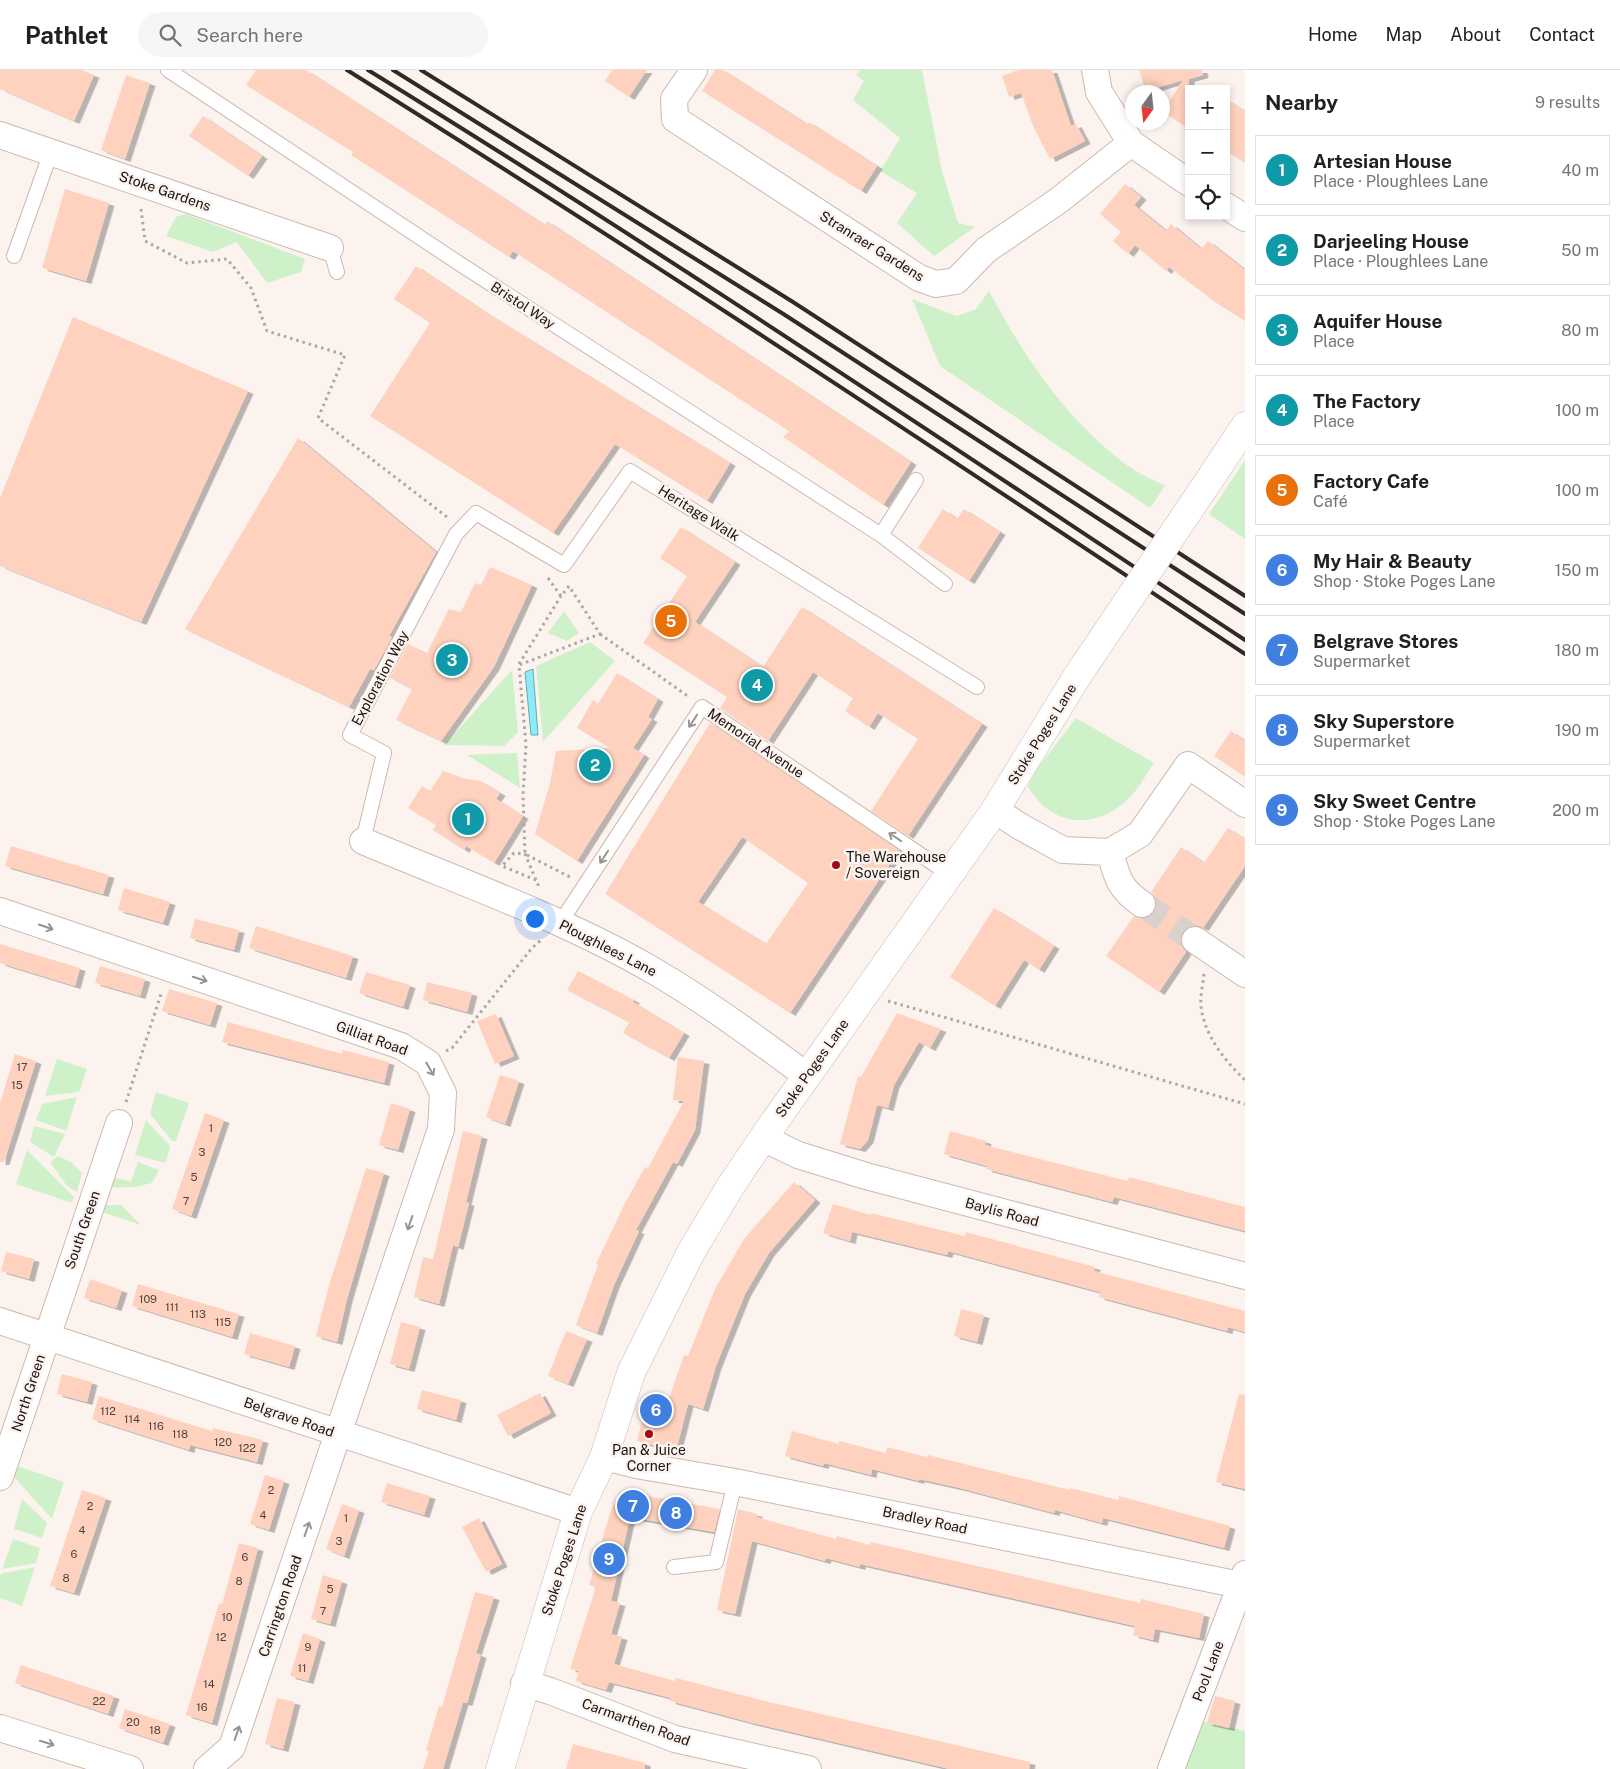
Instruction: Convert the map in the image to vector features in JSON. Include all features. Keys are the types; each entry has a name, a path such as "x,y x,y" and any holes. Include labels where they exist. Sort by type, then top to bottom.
{"street":[{"name":"Stranraer Gardens","path":"694,70 674,99 675,119 919,278 936,284 956,281 986,250 1058,201 1132,143"},
{"path":"1095,70 1099,92 1132,143 1185,180"},
{"name":"Stoke Gardens","path":"0,135 51,152 333,260"},
{"path":"1230,209 1245,218"},
{"name":"Stoke Poges Lane","path":"500,1769 524,1683 578,1512 604,1457 631,1373 691,1252 730,1187 763,1138 995,810 1078,675 1245,426"},
{"path":"995,810 1063,850 1110,852 1140,834 1188,765 1245,804"},
{"name":"Ploughlees Lane","path":"363,841 560,923 652,970 721,1012 807,1076"},
{"path":"1110,852 1119,884 1142,904"},
{"name":"Gilliat Road","path":"0,911 170,970 401,1046 428,1063"},
{"path":"1202,946 1245,974"},
{"path":"339,1434 441,1129 443,1093 428,1063"},
{"name":"South Green","path":"46,1336 119,1123"},
{"name":"Baylis Road","path":"763,1138 798,1155 866,1176 1245,1276"},
{"name":"Belgrave Road","path":"0,1321 578,1512"},
{"name":"North Green","path":"0,1477 46,1336"},
{"name":"Carrington Road","path":"207,1769 232,1747 339,1434"},
{"name":"Bradley Road","path":"604,1457 636,1466 735,1482 1243,1582"},
{"name":"Pool Lane","path":"1171,1769 1243,1582"},
{"name":"Carmarthen Road","path":"524,1683 675,1738 808,1769"},
{"path":"0,1728 130,1769"}],"lane":[{"name":"Bristol Way","path":"168,70 460,264 881,536 945,584"},
{"path":"14,256 51,152"},
{"name":"Heritage Walk","path":"456,534 476,513 564,565 630,470 977,687"},
{"path":"881,536 916,480"},
{"name":"Exploration Way","path":"363,841 384,753 350,735 456,534"},
{"name":"Memorial Avenue","path":"560,923 702,707 949,874"},
{"path":"674,1567 716,1562 735,1482"}],"path":[{"path":"519,665 561,596"},
{"path":"600,634 702,707"},
{"path":"428,1063 452,1048 532,948 560,923"},
{"path":"1202,946 1205,962 1201,1006 1211,1038 1231,1067 1245,1080"},
{"path":"119,1123 170,970"},
{"path":"865,993 889,1002 1245,1104"}],"green space":[{"path":"860,70 922,70 942,171 958,223 975,227 934,256 897,223 917,193 880,171 900,138 853,100 864,81 856,75"},
{"path":"186,214 305,259 301,272 267,283 237,242 213,252 166,236 176,217"},
{"path":"989,291 1017,340 1050,388 1068,410 1088,431 1131,468 1165,486 1150,508 940,366 912,299 957,316 976,309"},
{"path":"1245,460 1245,539 1209,514"},
{"path":"564,611 579,633 567,641 548,633"},
{"path":"590,642 615,661 543,742 536,666"},
{"path":"512,670 518,732 504,746 444,745"},
{"path":"1076,718 1154,763 1129,798 1116,809 1103,816 1089,820 1075,820 1062,817 1049,810 1028,787 1034,773"},
{"path":"517,753 520,788 467,755"},
{"path":"57,1059 87,1069 79,1092 45,1096"},
{"path":"156,1092 189,1103 176,1141 172,1141 150,1114"},
{"path":"77,1097 66,1131 36,1120 42,1104"},
{"path":"146,1120 170,1146 166,1163 135,1155"},
{"path":"34,1126 65,1134 54,1157 30,1142"},
{"path":"27,1150 74,1197 72,1203 16,1184"},
{"path":"58,1156 71,1162 82,1173 77,1192 67,1186 50,1162"},
{"path":"138,1162 159,1170 152,1183 135,1187 95,1188 103,1176 131,1181"},
{"path":"92,1205 121,1205 141,1225 90,1208"},
{"path":"6,1462 64,1482 52,1519 6,1468"},
{"path":"22,1499 47,1523 42,1538 14,1529"},
{"path":"13,1539 40,1548 36,1563 2,1569"},
{"path":"35,1567 22,1606 0,1598 0,1574"},
{"path":"1192,1719 1245,1731 1245,1769 1171,1769"}],"water":[{"path":"533,669 538,735 531,735 525,672"}],"building":[{"path":"0,70 82,70 94,75 74,121 0,89"},
{"path":"256,70 306,70 545,225 547,221 911,462 883,505 783,437 789,431 513,251 509,257 351,155 353,152 246,85"},
{"path":"612,70 647,70 629,97 605,81"},
{"path":"715,70 723,70 877,166 861,191 702,91"},
{"path":"1019,70 1052,70 1071,126 1076,124 1085,141 1050,159 1033,126 1021,93 1009,97 1002,76"},
{"path":"1139,70 1202,70 1203,75 1189,79 1189,85 1185,85 1185,126 1170,117 1170,101 1183,80 1166,85 1144,85"},
{"path":"126,75 150,83 125,159 101,150"},
{"path":"1230,102 1245,111 1245,163 1230,154"},
{"path":"203,116 262,156 248,176 189,136"},
{"path":"1125,184 1141,197 1134,205 1166,231 1171,224 1201,249 1208,241 1245,270 1245,321 1215,302 1169,267 1166,271 1135,245 1128,254 1113,241 1121,232 1100,214"},
{"path":"65,189 109,203 86,281 42,268"},
{"path":"416,266 485,312 730,463 707,501 615,444 553,533 370,416 430,323 394,299"},
{"path":"73,317 248,391 141,622 0,566 0,498"},
{"path":"298,438 436,552 389,636 392,637 374,670 370,669 349,707 185,629"},
{"path":"943,509 957,519 964,509 1000,532 969,581 918,548"},
{"path":"681,527 735,562 695,622 763,667 802,607 982,724 908,836 871,811 918,739 878,713 869,727 845,711 853,698 813,672 768,741 720,708 727,697 643,643 687,576 660,558"},
{"path":"490,567 532,585 494,667 441,741 396,720 412,689 390,678 408,644 427,653 449,609 461,612 475,583 481,585"},
{"path":"617,673 658,699 648,717 652,719 633,748 644,755 577,861 535,834 550,783 556,751 610,748 577,728 593,700 598,704"},
{"name":"The Warehouse / Sovereign","path":"710,723 899,850 790,1013 605,894","holes":["742,837 808,883 766,944 698,902"]},
{"path":"1231,731 1245,741 1245,777 1214,756"},
{"path":"443,771 466,779 481,781 500,793 496,799 523,816 494,863 466,846 464,850 433,830 436,825 408,808 422,786 430,791"},
{"path":"1228,828 1245,839 1245,866 1203,928 1197,925 1189,926 1182,932 1181,946 1186,952 1159,992 1106,956 1134,916 1141,919 1148,918 1154,912 1157,905 1156,898 1151,892 1181,847 1204,863"},
{"path":"11,846 109,875 103,894 5,866"},
{"path":"124,888 170,902 163,923 118,910"},
{"path":"994,908 1054,946 1039,970 1024,960 995,1006 950,977"},
{"path":"195,919 239,930 234,950 190,938"},
{"path":"256,926 353,956 346,978 249,948"},
{"path":"0,944 80,968 75,986 0,963"},
{"path":"100,966 145,979 140,996 95,983"},
{"path":"578,971 634,1000 633,1002 684,1033 669,1058 623,1033 629,1022 567,990"},
{"path":"366,972 410,985 403,1007 359,993"},
{"path":"427,982 472,993 467,1012 423,1000"},
{"path":"169,989 217,1003 210,1025 162,1011"},
{"path":"897,1013 941,1029 930,1048 919,1042 894,1085 888,1108 877,1105 868,1140 860,1149 840,1144 858,1076 861,1077"},
{"path":"496,1014 514,1056 495,1064 477,1021"},
{"path":"228,1022 342,1054 343,1050 389,1062 384,1083 222,1042"},
{"path":"15,1054 36,1061 4,1162 0,1162 0,1103"},
{"path":"678,1057 704,1061 695,1130 677,1164 673,1162 636,1230 639,1231 614,1285 597,1333 576,1325 598,1265 596,1264 624,1205 645,1167 648,1168 684,1101 673,1100"},
{"path":"500,1075 519,1081 505,1124 486,1117"},
{"path":"391,1103 410,1109 398,1150 379,1145"},
{"path":"205,1113 224,1120 191,1216 172,1209"},
{"path":"463,1131 482,1136 466,1202 469,1203 458,1247 453,1245 439,1304 414,1297 423,1257 433,1259"},
{"path":"950,1131 986,1141 985,1145 1128,1181 1129,1177 1245,1207 1245,1231 1114,1197 1112,1202 986,1169 987,1166 944,1154"},
{"path":"366,1168 384,1173 347,1299 337,1342 316,1336 330,1282"},
{"path":"794,1182 815,1200 769,1253 745,1294 716,1366 703,1409 688,1404 676,1451 637,1441 647,1402 666,1407 684,1355 688,1356 715,1289 744,1239"},
{"path":"833,1204 871,1215 871,1213 965,1236 966,1232 1095,1267 1094,1271 1245,1311 1245,1332 1228,1327 1227,1331 1099,1297 1100,1292 948,1251 947,1255 852,1232 850,1241 823,1233"},
{"path":"6,1252 34,1259 29,1279 1,1271"},
{"path":"90,1279 122,1290 116,1308 84,1298"},
{"path":"138,1284 239,1314 232,1337 132,1306"},
{"path":"961,1309 984,1315 977,1342 954,1336"},
{"path":"401,1322 420,1327 409,1369 390,1364"},
{"path":"566,1331 587,1339 568,1384 548,1376"},
{"path":"250,1333 295,1346 289,1367 244,1354"},
{"path":"62,1374 92,1382 87,1402 57,1394"},
{"path":"422,1390 461,1400 456,1420 417,1409"},
{"path":"540,1393 551,1413 508,1436 497,1415"},
{"path":"1239,1394 1245,1395 1245,1489 1216,1482"},
{"path":"99,1396 212,1431 213,1428 263,1440 257,1462 190,1445 189,1450 92,1419"},
{"path":"792,1431 839,1444 839,1441 886,1453 887,1447 927,1457 928,1455 1118,1500 1119,1496 1230,1526 1224,1548 1103,1518 1102,1523 1055,1510 1054,1513 960,1488 919,1479 919,1481 872,1469 871,1475 824,1463 823,1466 785,1456"},
{"path":"265,1475 284,1481 269,1530 250,1524"},
{"path":"387,1483 430,1496 424,1515 381,1502"},
{"path":"82,1490 106,1498 74,1593 50,1586"},
{"path":"621,1491 622,1494 626,1492 720,1509 714,1532 630,1517 611,1601 620,1603 611,1634 622,1637 614,1664 675,1681 676,1678 769,1702 1030,1762 1029,1769 950,1769 753,1723 670,1701 671,1698 609,1682 606,1690 576,1681 579,1671 570,1669 596,1587 589,1585 610,1513"},
{"path":"342,1504 359,1510 344,1556 326,1549"},
{"path":"738,1509 757,1514 756,1517 836,1539 837,1536 870,1545 871,1542 1140,1603 1141,1599 1204,1614 1199,1638 1155,1629 1153,1640 1133,1635 1135,1626 860,1564 860,1567 826,1558 825,1561 752,1541 735,1614 717,1610"},
{"path":"479,1518 502,1564 486,1572 462,1527"},
{"path":"239,1543 258,1548 212,1723 186,1715 219,1603 222,1604"},
{"path":"323,1575 342,1581 330,1624 311,1619"},
{"path":"475,1592 494,1597 476,1653 481,1655 467,1703 463,1702 443,1769 423,1769 429,1751 426,1750 439,1706 442,1707"},
{"path":"303,1633 320,1639 308,1681 290,1676"},
{"path":"21,1665 114,1696 108,1714 15,1683"},
{"path":"1215,1696 1235,1701 1229,1728 1207,1723"},
{"path":"277,1698 295,1702 283,1749 265,1744"},
{"path":"125,1709 170,1724 163,1743 119,1728"},
{"path":"573,1744 645,1763 645,1769 566,1769"}],"tunnel":[{"path":"1142,904 1195,940"}],"railway":[{"path":"347,70 686,286 1245,654"},
{"path":"368,70 699,280 1245,640"},
{"path":"393,70 785,315 1245,614"},
{"path":"421,70 793,302 1245,596"}],"place":[{"name":"Factory Cafe","path":"671,621"},
{"name":"Aquifer House","path":"452,660"},
{"name":"The Factory","path":"757,685"},
{"name":"Darjeeling House","path":"595,765"},
{"name":"Artesian House","path":"468,819"},
{"name":"The Warehouse / Sovereign","path":"836,865"},
{"name":"My Hair & Beauty","path":"656,1410"},
{"name":"Pan & Juice Corner","path":"649,1434"},
{"name":"Belgrave Stores","path":"633,1506"},
{"name":"Sky Superstore","path":"676,1513"},
{"name":"Sky Sweet Centre","path":"609,1559"}]}
